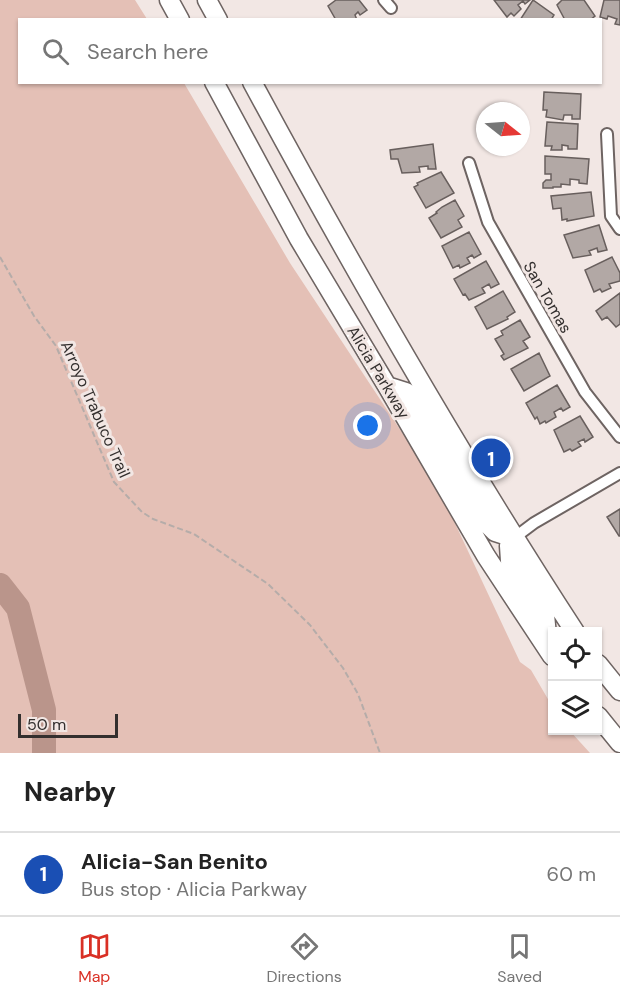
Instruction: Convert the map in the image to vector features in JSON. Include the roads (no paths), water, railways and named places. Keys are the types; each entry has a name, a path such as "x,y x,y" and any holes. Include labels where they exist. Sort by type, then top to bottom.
{"main road":[{"path":"169,0 179,18"},
{"path":"207,0 217,18"},
{"name":"Alicia Parkway","path":"215,84 299,239 486,556 548,649"},
{"name":"Alicia Parkway","path":"253,84 328,222 514,538 572,627"},
{"path":"387,386 406,392 419,407 485,522 495,532 514,538 510,546 510,561 545,615 548,637"},
{"path":"602,670 620,691"},
{"path":"602,722 620,743"}],"street":[{"path":"607,134 611,216 620,229"},
{"name":"San Tomas","path":"469,163 488,222 585,392 620,437"},
{"path":"514,538 534,523 620,473"}],"waterway":[{"path":"0,585 18,608 44,710 44,753"}],"place":[{"name":"Alicia-San Benito","path":"491,458"}]}
